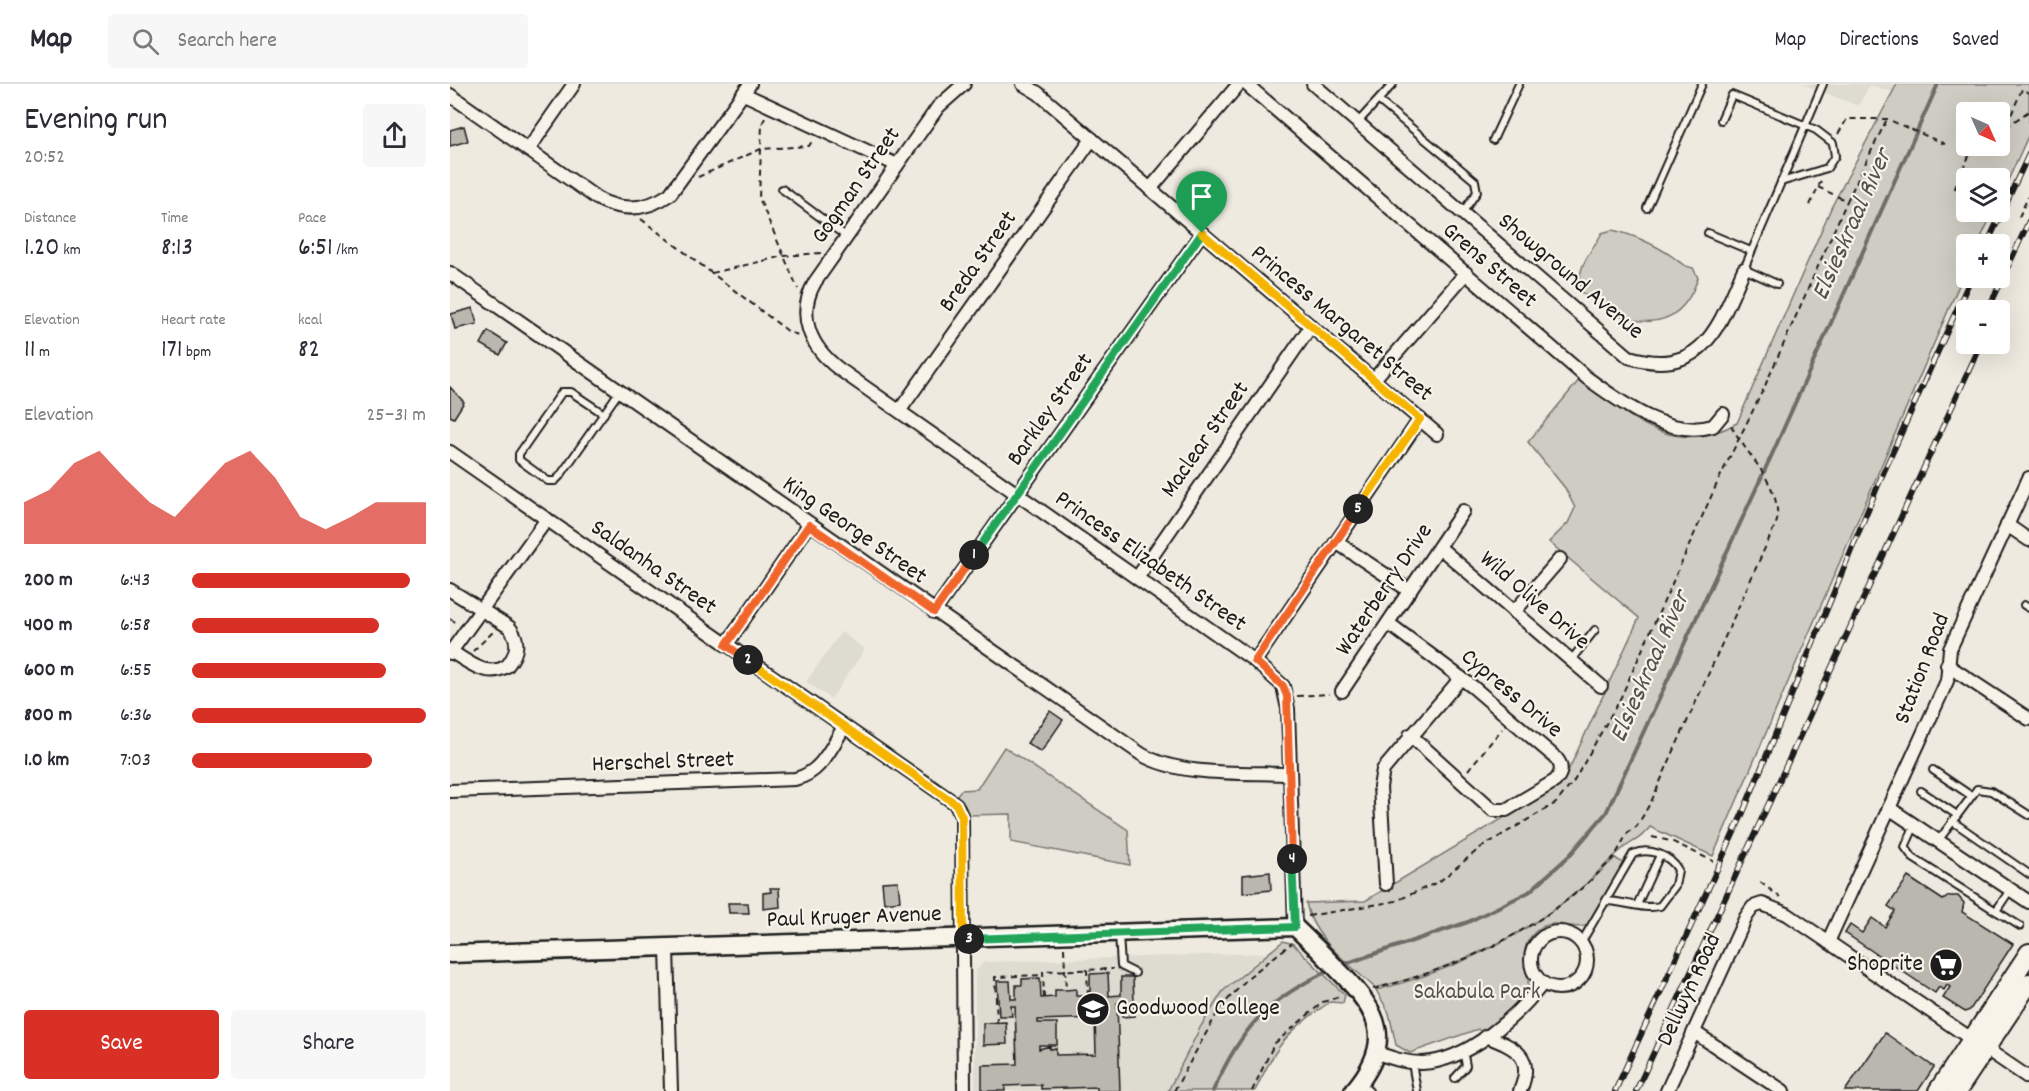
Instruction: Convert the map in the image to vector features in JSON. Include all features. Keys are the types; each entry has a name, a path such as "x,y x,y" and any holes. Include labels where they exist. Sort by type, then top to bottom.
{"main road":[{"path":"1957,1091 1978,1045 2029,953"},
{"path":"1938,1091 2029,983"}],"street":[{"path":"528,150 574,84"},
{"name":"Gogman Street","path":"807,324 806,308 810,290 945,98 964,84"},
{"name":"Princess Margaret Street","path":"1023,84 1092,139 1437,434"},
{"path":"1150,189 1239,84"},
{"name":"Grens Street","path":"1246,84 1587,378 1629,408 1647,417 1691,427 1713,426 1723,414"},
{"name":"Showground Avenue","path":"1313,84 1629,357 1644,361 1670,362 1692,354 1706,344 1716,330 1744,269"},
{"path":"450,95 598,199 627,208 653,204 677,187 747,89 771,106 897,165"},
{"name":"Breda Street","path":"900,410 1092,139"},
{"name":"Barkley Street","path":"934,612 1202,233"},
{"path":"1374,380 1466,273"},
{"name":"King George Street","path":"451,275 934,612 1151,760 1179,768 1289,774"},
{"name":"Princess Elizabeth Street","path":"807,324 813,342 825,358 1255,661 1283,686 1287,696"},
{"name":"Maclear Street","path":"1137,578 1311,326"},
{"path":"1255,661 1420,419"},
{"name":"Saldanha Street","path":"450,452 951,800 959,809 962,817 963,939"},
{"name":"Station Road","path":"1828,942 1947,681 1950,649 2029,477"},
{"name":"Waterberry Drive","path":"1342,691 1463,511"},
{"path":"450,590 481,609 503,622 513,631 517,648 507,666 498,670 485,671 450,652 481,609 547,519"},
{"path":"726,645 809,525"},
{"path":"2007,525 2029,540"},
{"path":"1336,542 1410,591"},
{"name":"Wild Olive Drive","path":"1439,547 1601,686"},
{"path":"1514,612 1560,559"},
{"name":"Cypress Drive","path":"1388,623 1461,678 1559,762 1561,769 1559,777 1515,805 1498,812 1485,805 1410,735"},
{"path":"1947,665 2029,719"},
{"path":"1386,884 1380,778 1388,762 1461,678"},
{"path":"1287,696 1298,928 1360,992 1376,1018 1377,1053 1361,1088"},
{"name":"Herschel Street","path":"453,789 795,779 805,777 819,766 844,727"},
{"path":"1889,808 2029,902"},
{"name":"Dellwyn Road","path":"1667,1091 1753,907 1762,904 1773,908 1828,942"},
{"name":"Paul Kruger Avenue","path":"450,954 1298,928"},
{"path":"1563,932 1573,935 1581,943 1587,960 1580,978 1566,987 1551,987 1535,976 1531,955 1542,937 1563,932"},
{"path":"963,939 964,1091"},
{"path":"1828,942 2029,1078"},
{"path":"667,948 671,1091"},
{"path":"1377,1053 1412,1063 1432,1061 1463,1049 1486,1036 1520,1010 1543,983"},
{"path":"1694,1032 1782,1091"},
{"path":"1486,1036 1514,1049 1526,1062 1527,1076 1520,1091"}],"lane":[{"path":"1358,122 1393,84"},
{"path":"1493,140 1519,84"},
{"path":"1647,208 1702,84"},
{"name":"Showground Avenue","path":"1744,269 1822,84"},
{"path":"1721,120 1732,95 1821,133 1833,143 1835,156 1827,168 1781,182"},
{"path":"1379,101 1475,181 1477,192 1462,214"},
{"path":"782,189 847,237"},
{"path":"1708,233 1751,251"},
{"path":"1744,269 1777,284"},
{"path":"604,414 571,392 565,391 519,454 519,460 548,481 555,481 604,414 619,392"},
{"path":"1571,660 1595,630"},
{"path":"1933,770 1970,795"},
{"path":"1938,841 1970,795 1977,789 1987,789 2029,815"},
{"path":"1921,791 1957,815"},
{"path":"1952,821 2029,874"},
{"path":"1915,825 1906,844 1909,854 2020,926"},
{"path":"1581,943 1633,854 1644,851 1660,855 1673,862 1678,870 1675,886 1660,906 1606,901"},
{"path":"1637,905 1660,855"},
{"path":"1996,910 2010,889"},
{"path":"1119,934 1121,966 1135,973"},
{"path":"1455,1078 1466,1066 1463,1049"},
{"path":"1412,1063 1417,1091"}],"path":[{"path":"2010,118 2022,89 2029,93"},
{"path":"771,106 762,124 759,198 806,308"},
{"path":"2010,124 2029,111"},
{"path":"1833,143 1847,119 1887,119 1945,144"},
{"path":"1174,1091 1220,1008 1298,928 1396,901 1440,881 1480,848 1556,803 1574,782 1621,697 1719,478 1740,440 1847,201 1887,119"},
{"path":"677,187 761,148 809,146 820,129"},
{"path":"1809,205 1827,168"},
{"path":"1818,187 1847,201"},
{"path":"2019,217 2028,197"},
{"path":"627,208 789,332 813,342"},
{"path":"712,273 784,256 822,253 831,260"},
{"path":"1252,1091 1274,1044 1323,1002 1430,972 1508,937 1564,902 1615,856 1628,832 1636,827 1651,802 1777,521 1777,505 1761,469 1723,414"},
{"path":"464,659 503,622"},
{"path":"1287,696 1342,691"},
{"path":"1459,781 1510,719"},
{"path":"1652,837 1671,841 1713,861"},
{"path":"1064,945 1066,990"},
{"path":"1044,998 1043,971 1119,968 1121,966"},
{"path":"1087,969 1088,996"},
{"path":"997,1023 995,977 1043,975"}],"shaded area":[{"path":"1803,84 1897,84 1893,92 1870,85 1858,106"},
{"path":"841,632 865,649 831,699 806,682"},
{"name":"Goodwood College","path":"1266,953 1223,991 1201,1026 1168,1091 975,1091 975,971 984,962"}],"green space":[{"path":"1897,84 2029,84 2029,134 2010,176 2010,168 1956,168 1956,222 1988,222 1983,234 1956,234 1956,288 1958,288 1713,856 1650,827 1642,836 1623,848 1579,890 1508,938 1456,962 1375,988 1324,940 1316,929 1306,903 1365,901 1563,782 1639,618 1549,542 1568,523 1575,508 1565,488 1528,442 1580,379 1635,419 1653,429 1672,435 1692,437 1714,433 1737,423 1832,206"},
{"path":"1612,230 1644,240 1684,265 1693,268 1698,278 1689,298 1677,312 1663,319 1647,321 1631,319 1597,304 1581,292 1580,276 1585,261 1602,233"},
{"path":"1004,747 1128,830 1130,865 1011,842 1011,814 967,815 956,796 961,790 977,789"},
{"name":"Sakabula Park","path":"1615,858 1623,863 1591,923 1578,927 1550,924 1535,932 1528,941 1525,957 1528,989 1510,1012 1481,1032 1478,1029 1410,1053 1396,1045 1389,1013 1376,990 1442,969 1505,940 1562,903"},
{"path":"1283,941 1293,944 1345,995 1343,1003 1330,1002 1293,1031 1270,1061 1255,1091 1168,1091 1201,1026 1223,991"}],"building":[{"path":"464,126 468,141 450,146 450,130"},
{"path":"473,308 477,324 455,329 451,314"},
{"path":"488,331 507,343 500,355 481,344"},
{"path":"450,387 464,402 454,418 450,416"},
{"path":"1050,711 1063,720 1041,752 1027,743"},
{"path":"1270,872 1271,890 1243,893 1243,875"},
{"name":"Shoprite","path":"1908,877 1943,900 1949,896 1958,896 1964,903 1962,912 2013,944 1970,1010 1965,1012 1943,998 1950,987 1947,985 1944,990 1939,987 1935,993 1845,933 1850,925 1862,933 1872,918 1885,927 1895,911 1888,906"},
{"path":"898,881 900,901 884,903 882,882"},
{"path":"770,888 779,888 780,907 763,909 763,893 771,892"},
{"path":"728,903 748,903 749,913 729,913"},
{"path":"1108,973 1109,996 1121,995 1121,977 1133,977 1134,1002 1128,1002 1128,1006 1134,1006 1135,1016 1122,1017 1121,1002 1117,1003 1120,1091 1097,1091 1097,1087 1041,1089 1041,1085 1035,1085 1005,1086 1005,1091 982,1091 982,1065 1017,1064 1015,1006 1011,1006 1012,1016 999,1016 997,981 1010,981 1011,999 1016,999 1016,985 1022,985 1022,979 1040,978 1041,998 1055,997 1055,990 1076,989 1076,996 1090,996 1090,974","holes":["1095,1018 1096,1054 1056,1055 1056,1048 1050,1049 1050,1046 1039,1049 1039,1045 1057,1045 1057,1023 1038,1023 1038,1020"]},
{"path":"1006,1022 1007,1044 983,1045 983,1023"},
{"path":"1885,1033 1934,1067 1918,1091 1845,1091"}],"waterway":[{"name":"Elsieskraal River","path":"1339,966 1468,922 1529,892 1569,856 1606,813 1774,450 1938,84"},
{"name":"Elsieskraal River","path":"1213,1091 1235,1049 1259,1017 1290,992 1332,969"}],"railway":[{"path":"1992,234 2029,154"},
{"path":"1993,300 2029,221"},
{"path":"1615,1091 1742,815 1881,478 1966,288"},
{"path":"1636,1091 1976,354"}],"place":[{"name":"Shoprite","path":"1946,965"},
{"name":"Goodwood College","path":"1093,1009"}],"route":[{"path":"1202,233 1420,419 1255,661 1273,675 1283,686 1287,696 1295,927 963,939 962,817 956,804 726,645 809,525 934,612 1202,233"}]}
